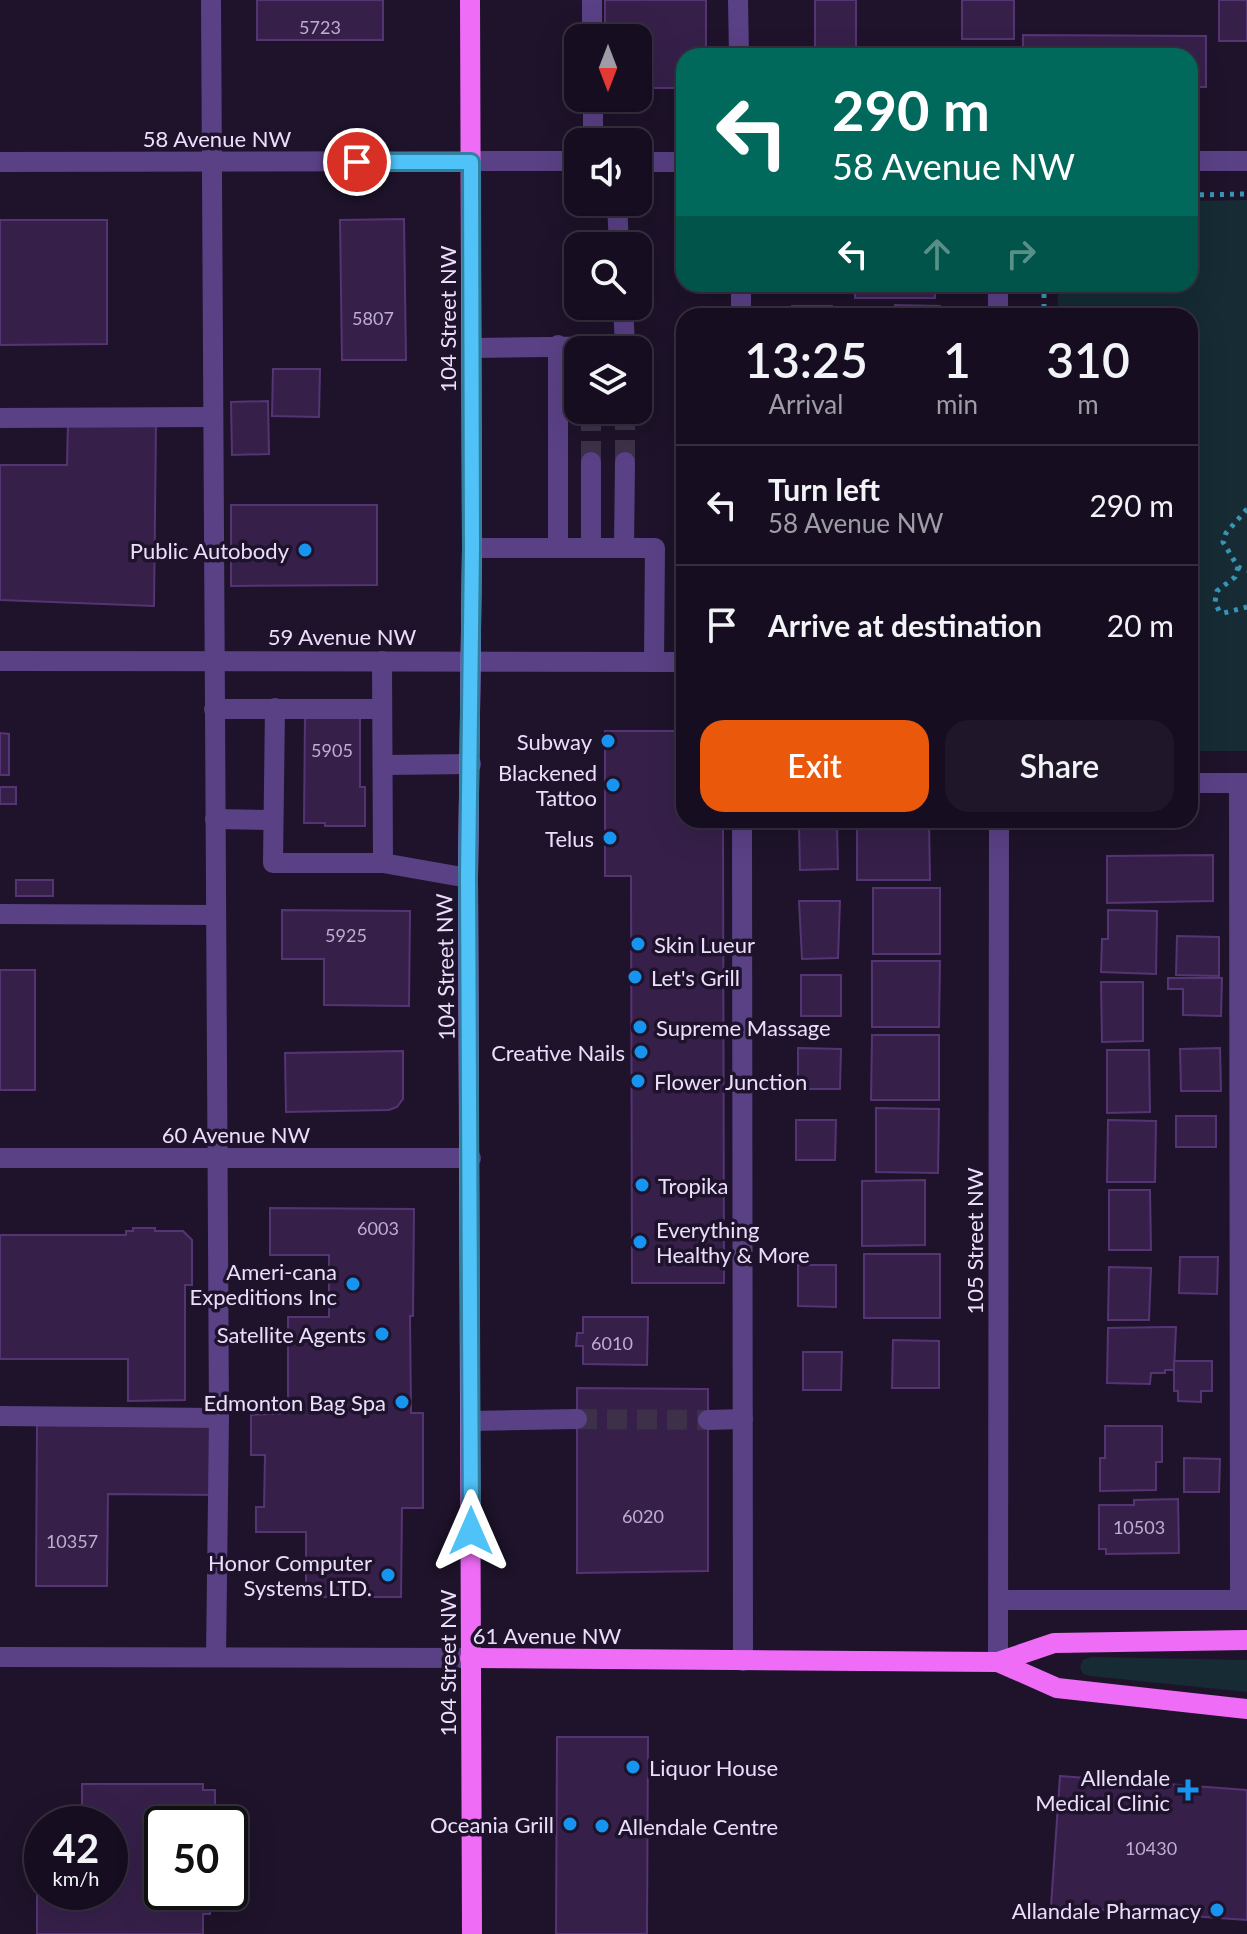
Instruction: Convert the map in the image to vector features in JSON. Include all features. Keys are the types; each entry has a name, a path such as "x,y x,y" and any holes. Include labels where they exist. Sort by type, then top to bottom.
{"main road":[{"name":"104 Street NW","path":"470,0 472,548 468,878 472,1934"},
{"name":"61 Avenue NW","path":"470,1658 998,1662 1054,1643 1247,1640"},
{"name":"61 Avenue NW","path":"998,1662 1057,1688 1247,1709"}],"street":[{"path":"211,0 219,1418 216,1657"},
{"path":"592,0 592,24"},
{"path":"738,0 739,48"},
{"name":"58 Avenue NW","path":"0,162 564,161"},
{"path":"1198,161 1247,161"},
{"path":"652,162 676,162"},
{"path":"558,345 558,548"},
{"path":"472,348 564,346"},
{"path":"0,418 212,417"},
{"path":"591,462 591,547"},
{"path":"624,547 625,462"},
{"path":"472,548 655,548 654,662"},
{"name":"59 Avenue NW","path":"0,661 676,662"},
{"path":"382,661 383,863"},
{"path":"275,708 273,863 383,863 468,878"},
{"path":"214,709 382,709"},
{"path":"384,765 471,764"},
{"path":"998,1600 1244,1600 1243,783 1198,783"},
{"path":"215,819 273,820"},
{"path":"742,828 743,1661"},
{"name":"105 Street NW","path":"998,1662 999,828"},
{"path":"0,914 216,915"},
{"name":"60 Avenue NW","path":"0,1158 471,1158"},
{"path":"0,1416 219,1418"},
{"path":"471,1421 577,1419"},
{"path":"708,1420 743,1419"},
{"name":"61 Avenue NW","path":"0,1657 470,1658"}],"path":[{"path":"1198,195 1247,194"},
{"path":"1247,509 1226,533 1223,545 1237,566 1247,571"},
{"path":"1237,566 1235,577 1217,591 1216,607 1224,613 1247,607"}],"shaded area":[{"path":"1247,200 1247,751 1198,751 1198,308 1058,308 1058,292 1198,292 1198,201"},
{"path":"1091,1657 1247,1660 1247,1692 1083,1674 1080,1667 1083,1660"}],"building":[{"path":"257,0 383,0 383,40 257,40"},
{"path":"605,0 706,0 706,48 676,48 676,88 652,88 652,24 605,24"},
{"path":"815,0 856,0 856,48 815,48"},
{"path":"962,0 1014,0 1014,39 962,39"},
{"path":"1219,0 1247,0 1247,41 1219,41"},
{"path":"1023,35 1206,36 1206,87 1198,87 1198,48 1023,48"},
{"path":"404,219 406,360 342,360 340,220"},
{"path":"0,220 107,220 107,344 0,345"},
{"path":"855,292 935,292 935,298 855,298"},
{"path":"895,305 940,306 940,308 895,308"},
{"path":"792,306 832,306 832,308"},
{"path":"273,369 320,369 319,417 272,416"},
{"path":"268,401 269,454 232,455 231,402"},
{"path":"68,422 156,423 154,606 0,600 0,465 67,465"},
{"path":"231,505 377,505 377,585 231,586"},
{"path":"305,714 360,714 360,787 365,787 365,826 304,823"},
{"path":"605,731 676,731 676,828 723,828 724,1283 632,1283 631,876 605,876"},
{"path":"0,733 9,734 9,775 0,775"},
{"path":"0,787 16,787 16,804 0,804"},
{"path":"799,828 837,828 838,869 800,870"},
{"path":"857,828 929,828 930,880 857,880"},
{"path":"1213,855 1213,901 1107,903 1107,856"},
{"path":"16,880 53,880 53,896 16,896"},
{"path":"873,888 940,888 940,954 873,954"},
{"path":"799,901 840,901 838,958 802,959"},
{"path":"282,910 410,911 409,1006 324,1005 324,959 282,959"},
{"path":"1108,910 1157,911 1156,974 1101,972 1102,939 1108,939"},
{"path":"1177,936 1219,937 1219,976 1176,975"},
{"path":"872,961 940,961 939,1027 872,1027"},
{"path":"0,970 35,970 35,1090 0,1090"},
{"path":"801,975 841,975 841,1016 801,1016"},
{"path":"1168,978 1222,978 1221,1016 1183,1015 1183,989 1168,989"},
{"path":"1101,982 1143,982 1143,1041 1102,1042"},
{"path":"872,1035 939,1035 939,1100 871,1100"},
{"path":"798,1048 841,1049 840,1089 798,1089"},
{"path":"1220,1048 1221,1091 1181,1091 1180,1049"},
{"path":"1107,1050 1149,1050 1150,1112 1107,1113"},
{"path":"403,1051 403,1099 397,1107 389,1110 286,1112 285,1053"},
{"path":"876,1108 939,1109 938,1173 876,1172"},
{"path":"1176,1116 1216,1116 1216,1147 1176,1147"},
{"path":"796,1120 836,1120 835,1160 796,1160"},
{"path":"1108,1120 1156,1121 1155,1182 1107,1182"},
{"path":"925,1180 925,1245 862,1246 862,1181"},
{"path":"1109,1190 1150,1190 1151,1250 1109,1250"},
{"path":"270,1208 414,1209 413,1316 410,1316 411,1413 423,1413 423,1508 402,1508 401,1597 306,1597 306,1532 256,1532 256,1507 264,1507 265,1455 251,1455 251,1415 288,1413 288,1317 329,1317 329,1255 270,1255"},
{"path":"133,1228 183,1231 192,1240 192,1285 185,1285 185,1400 128,1401 128,1359 0,1359 0,1235 126,1235 126,1231 133,1231"},
{"path":"864,1254 940,1254 940,1318 864,1318"},
{"path":"1180,1257 1218,1257 1217,1294 1179,1293"},
{"path":"798,1265 836,1265 836,1307 798,1306"},
{"path":"1109,1267 1151,1268 1149,1320 1108,1320"},
{"path":"583,1317 648,1317 647,1365 583,1364 583,1346 576,1346 577,1333 583,1333"},
{"path":"1176,1327 1174,1370 1151,1373 1150,1384 1107,1383 1108,1328"},
{"path":"893,1340 939,1341 939,1388 892,1388"},
{"path":"803,1352 842,1352 841,1390 803,1390"},
{"path":"1174,1361 1212,1361 1212,1391 1201,1391 1201,1402 1178,1401 1178,1391 1174,1391"},
{"path":"577,1388 708,1389 708,1571 577,1573"},
{"path":"37,1425 217,1426 217,1495 108,1494 107,1586 36,1586"},
{"path":"1105,1426 1162,1426 1162,1462 1156,1462 1156,1490 1100,1491 1100,1458 1105,1458"},
{"path":"1184,1458 1220,1459 1219,1492 1184,1492"},
{"path":"1178,1499 1179,1553 1106,1554 1106,1549 1099,1549 1099,1505 1134,1505 1134,1500"},
{"name":"Allendale Centre","path":"557,1737 648,1737 647,1934 556,1934"},
{"path":"1060,1776 1247,1790 1247,1920 1051,1906"},
{"path":"82,1784 203,1784 203,1790 215,1790 215,1806 144,1806 144,1910 210,1910 210,1914 203,1914 203,1934 37,1934 37,1910 128,1910 128,1806 82,1806"}],"tunnel":[{"path":"591,424 591,462"},
{"path":"625,424 625,462"},
{"path":"577,1419 708,1420"}],"place":[{"name":"Public Autobody","path":"305,550"},
{"name":"Subway","path":"608,741"},
{"name":"Blackened Tattoo","path":"613,785"},
{"name":"Telus","path":"610,838"},
{"name":"Skin Lueur","path":"638,944"},
{"name":"Let's Grill","path":"635,977"},
{"name":"Supreme Massage","path":"640,1027"},
{"name":"Creative Nails","path":"641,1052"},
{"name":"Flower Junction","path":"638,1081"},
{"name":"Tropika","path":"642,1185"},
{"name":"Everything Healthy & More","path":"640,1242"},
{"name":"Ameri-cana Expeditions Inc","path":"353,1284"},
{"name":"Satellite Agents","path":"382,1334"},
{"name":"Edmonton Bag Spa","path":"402,1402"},
{"name":"Honor Computer Systems LTD.","path":"388,1575"},
{"name":"Liquor House","path":"633,1767"},
{"name":"Allendale Medical Clinic","path":"1188,1790"},
{"name":"Oceania Grill","path":"570,1824"},
{"name":"Allendale Centre","path":"602,1826"},
{"name":"Allandale Pharmacy","path":"1217,1910"}],"route":[{"path":"357,162 471,162 472,548 468,878 471,1531"}]}
